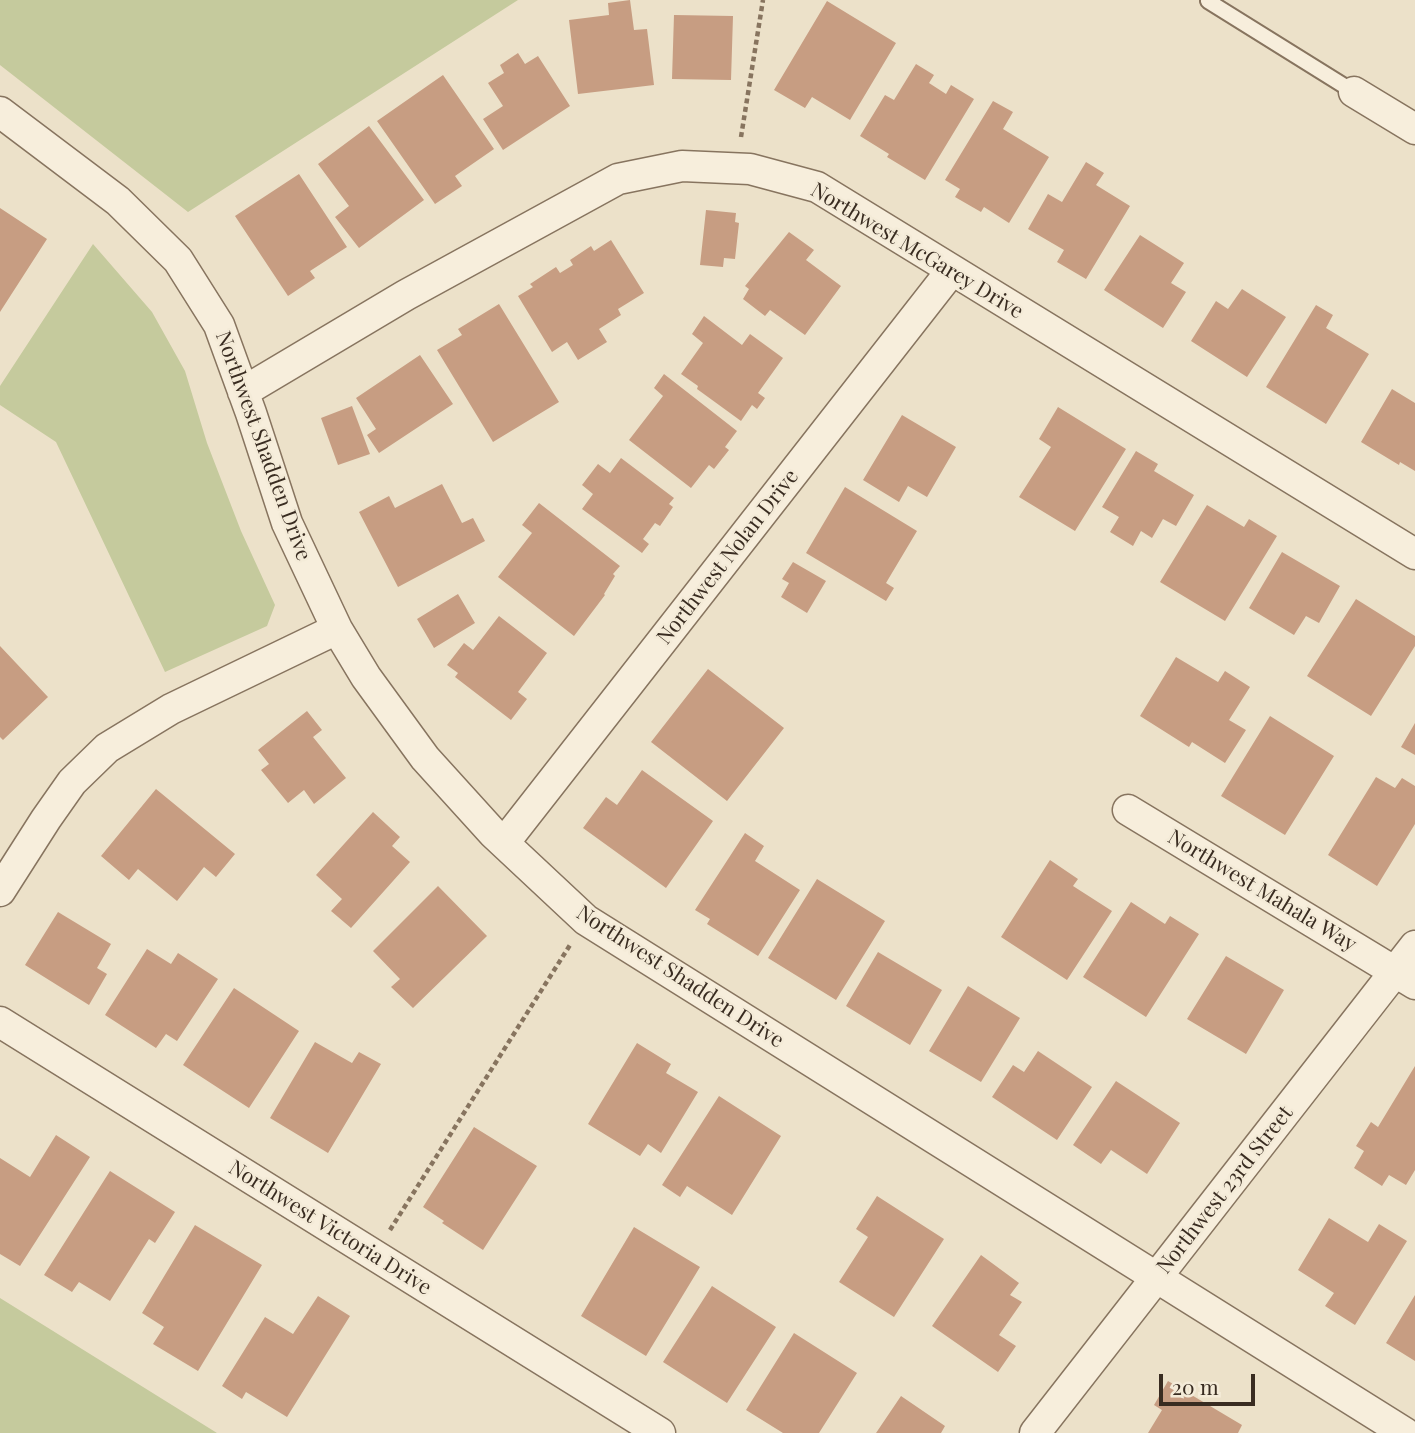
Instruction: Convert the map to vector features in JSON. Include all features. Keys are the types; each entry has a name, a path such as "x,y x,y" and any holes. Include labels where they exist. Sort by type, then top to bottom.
{"street":[{"path":"1354,92 1415,129"},
{"name":"Northwest Shadden Drive","path":"0,112 118,201 178,260 219,325 287,523 337,629 366,677 425,758 504,843 586,920 1405,1433"},
{"name":"Northwest McGarey Drive","path":"243,392 407,295 618,179 682,166 750,169 817,187 1415,554"},
{"name":"Northwest Nolan Drive","path":"504,843 952,270"},
{"path":"0,891 72,782 107,748 171,709 337,629"},
{"name":"Northwest Mahala Way","path":"1128,810 1405,978"},
{"name":"Northwest 23rd Street","path":"1035,1433 1156,1277 1405,978 1415,946"},
{"name":"Northwest Victoria Drive","path":"0,1022 660,1433"}],"lane":[{"path":"1208,1 1354,92"}],"path":[{"path":"736,169 763,0"},
{"path":"374,1255 586,920"}],"green space":[{"path":"0,0 518,0 188,212 0,65"},
{"path":"93,244 152,312 185,371 207,443 241,531 275,605 267,626 165,672 56,442 0,405 0,386"},
{"path":"0,1298 217,1433 0,1433"}],"building":[{"path":"630,0 634,30 647,29 654,85 578,94 569,20 609,15 608,3"},
{"path":"827,1 896,43 850,120 812,97 805,108 774,90"},
{"path":"674,15 733,16 731,80 672,79"},
{"path":"518,53 525,64 538,56 570,106 503,150 483,119 503,106 488,83 504,73 500,65"},
{"path":"916,64 934,75 929,83 946,94 951,85 974,99 925,180 887,157 889,154 860,136 885,95 894,100"},
{"path":"443,75 494,149 455,176 462,186 435,204 377,121"},
{"path":"993,101 1013,112 1003,129 1049,157 1009,223 984,207 981,212 955,197 960,189 945,180"},
{"path":"369,126 424,200 359,248 335,217 349,206 318,164"},
{"path":"1086,162 1104,173 1096,185 1130,206 1086,279 1057,262 1064,250 1028,229 1048,194 1062,202"},
{"path":"299,174 347,247 310,271 315,278 288,296 235,216"},
{"path":"0,208 47,239 0,312"},
{"path":"706,210 736,213 735,222 739,223 735,259 724,258 723,267 700,265"},
{"path":"789,232 814,250 806,260 841,286 805,335 770,310 765,316 743,299 749,289 745,286"},
{"path":"1140,235 1184,263 1171,283 1186,292 1163,328 1104,290"},
{"path":"611,240 644,293 618,309 621,315 599,329 607,342 578,360 567,342 552,352 518,296 533,287 530,284 556,267 560,273 573,265 570,260 591,246 594,251"},
{"path":"1242,289 1286,317 1247,377 1191,341 1216,301 1228,309"},
{"path":"499,304 559,402 493,442 437,350 462,335 458,329"},
{"path":"1316,305 1333,315 1326,328 1369,354 1326,424 1266,387"},
{"path":"704,316 742,345 750,334 783,358 758,393 765,398 757,409 752,405 741,421 681,374 703,343 692,334"},
{"path":"420,355 453,404 379,453 367,435 376,429 356,398"},
{"path":"664,374 737,431 725,447 729,450 714,469 709,465 691,488 629,440 663,396 654,388"},
{"path":"1392,389 1415,403 1415,471 1400,462 1399,465 1361,442"},
{"path":"352,406 370,454 338,465 321,418"},
{"path":"1058,407 1126,449 1075,531 1019,497 1051,447 1039,439"},
{"path":"902,415 956,447 927,497 908,486 899,502 863,480"},
{"path":"1136,451 1158,464 1154,471 1194,495 1176,526 1163,519 1152,538 1141,531 1133,546 1110,532 1119,517 1102,507"},
{"path":"621,458 674,498 669,504 673,507 660,526 655,523 643,539 649,544 642,553 582,509 593,494 582,485 598,464 610,473"},
{"path":"442,484 462,523 473,518 485,541 398,587 359,512 389,496 395,508"},
{"path":"845,487 917,531 886,583 894,588 886,601 806,553"},
{"path":"539,503 620,566 613,574 615,576 605,595 574,636 498,577 532,533 522,525"},
{"path":"1207,505 1244,527 1249,519 1277,536 1225,621 1160,582"},
{"path":"1282,552 1340,586 1319,623 1306,616 1294,635 1249,608"},
{"path":"793,562 826,581 807,613 781,597 789,583 782,579"},
{"path":"458,594 475,623 434,648 417,619"},
{"path":"1356,599 1415,636 1415,646 1371,716 1307,676"},
{"path":"499,616 547,653 518,692 527,699 511,720 455,677 458,673 447,665 464,643 473,650"},
{"path":"0,646 48,697 3,740 0,737"},
{"path":"1176,657 1218,682 1225,671 1250,687 1229,720 1246,730 1225,763 1192,742 1189,747 1140,716"},
{"path":"708,669 784,728 727,801 651,742"},
{"path":"307,711 322,730 313,737 346,778 314,804 304,790 288,803 261,770 269,764 258,750"},
{"path":"1270,716 1334,756 1285,835 1221,796"},
{"path":"1415,723 1415,755 1401,747"},
{"path":"642,770 713,821 666,888 583,828 606,797 617,805"},
{"path":"1376,777 1395,788 1402,778 1415,786 1415,824 1377,886 1328,855"},
{"path":"156,789 235,854 216,877 204,867 177,901 138,869 129,880 101,856"},
{"path":"373,812 400,837 392,846 410,862 351,928 331,911 342,899 316,875"},
{"path":"745,833 764,846 755,861 800,890 758,956 707,924 710,919 695,910"},
{"path":"1050,860 1078,879 1073,886 1112,911 1067,980 1001,937"},
{"path":"817,879 885,921 836,1000 768,958"},
{"path":"438,886 487,936 413,1008 391,987 400,979 373,951"},
{"path":"1131,902 1165,924 1170,916 1199,934 1146,1017 1083,977"},
{"path":"58,912 111,944 97,968 107,974 89,1005 25,965"},
{"path":"147,949 171,964 178,953 218,979 177,1041 166,1034 156,1048 105,1015"},
{"path":"878,952 942,990 910,1045 846,1006"},
{"path":"1226,956 1284,990 1246,1054 1187,1019"},
{"path":"968,986 1020,1018 981,1082 929,1051"},
{"path":"234,988 299,1031 249,1108 183,1065"},
{"path":"315,1042 352,1063 359,1052 381,1064 328,1153 270,1118"},
{"path":"637,1043 671,1064 666,1073 698,1092 661,1153 648,1144 640,1156 588,1124"},
{"path":"1038,1051 1092,1087 1057,1140 992,1097 1013,1065 1024,1072"},
{"path":"1415,1066 1415,1170 1406,1185 1389,1175 1382,1186 1354,1168 1364,1151 1356,1146 1371,1122 1378,1127"},
{"path":"1116,1081 1180,1123 1147,1174 1111,1150 1101,1164 1073,1145"},
{"path":"719,1096 781,1136 732,1215 687,1186 680,1197 662,1185"},
{"path":"474,1127 537,1166 483,1250 423,1207"},
{"path":"56,1135 90,1157 20,1266 0,1254 0,1158 30,1177"},
{"path":"110,1171 175,1212 155,1243 149,1239 110,1301 79,1282 72,1292 44,1275"},
{"path":"877,1196 944,1239 894,1317 839,1282 868,1237 856,1229"},
{"path":"1329,1218 1368,1242 1379,1224 1407,1241 1355,1325 1325,1306 1334,1293 1298,1270"},
{"path":"195,1225 262,1265 198,1371 153,1344 164,1327 142,1313"},
{"path":"634,1227 700,1267 646,1356 581,1316"},
{"path":"981,1255 1019,1283 1010,1295 1022,1302 999,1335 1016,1346 998,1372 932,1326"},
{"path":"712,1286 776,1327 727,1403 663,1362"},
{"path":"1415,1295 1415,1361 1386,1343"},
{"path":"318,1296 350,1316 287,1417 246,1392 242,1399 222,1386 265,1317 293,1334"},
{"path":"794,1333 857,1373 819,1433 783,1433 746,1410"},
{"path":"1168,1381 1242,1425 1238,1433 1148,1433 1162,1410 1154,1405"},
{"path":"901,1396 945,1426 941,1433 876,1433"}]}
